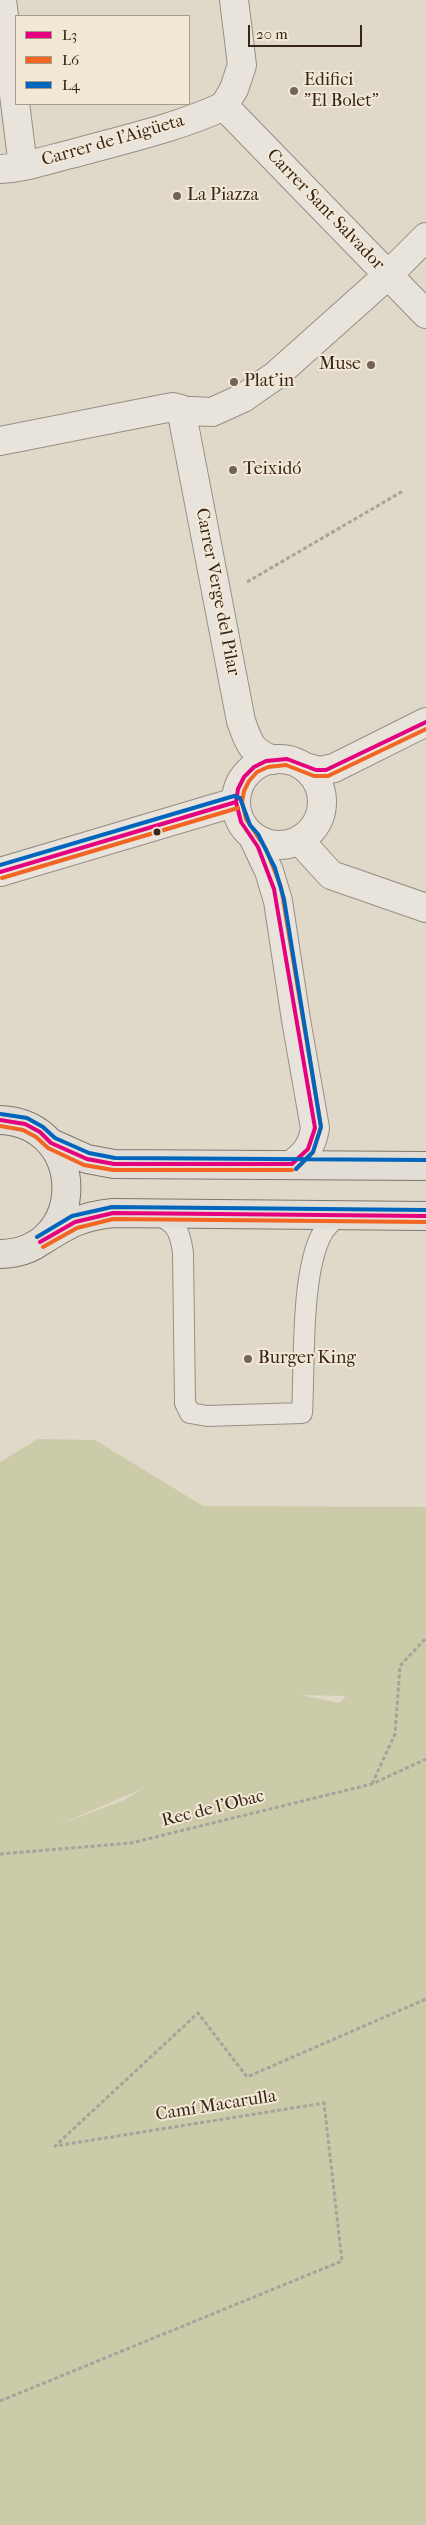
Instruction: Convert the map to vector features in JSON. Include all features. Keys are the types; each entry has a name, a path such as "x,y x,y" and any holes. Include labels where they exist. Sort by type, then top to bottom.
{"highway":[{"path":"0,1120 25,1124 40,1132 51,1143 65,1168 67,1195 58,1221 40,1242"},
{"path":"51,1143 87,1160 114,1164 426,1166"},
{"path":"0,1254 20,1251 40,1242 68,1224 88,1216 155,1213 426,1216"}],"street":[{"path":"2,0 11,168"},
{"path":"224,106 234,89 242,65 234,0"},
{"name":"Carrer de l'Aigüeta","path":"11,168 143,135 224,106"},
{"name":"Carrer Sant Salvador","path":"224,106 426,314"},
{"path":"0,441 162,408 173,407 187,411 212,412 243,398 276,375 388,275 426,237"},
{"name":"Carrer Verge del Pilar","path":"187,411 241,721 249,743 257,754 272,760"},
{"path":"305,767 315,777 321,788 322,814 316,826 300,841 278,845 265,843 253,837 244,828 236,802 237,789 244,777 254,767 272,760 294,761 305,767 320,771 334,768 426,722"},
{"path":"0,872 236,802"},
{"path":"253,837 269,871 278,901 315,1128 313,1142 307,1154 292,1164"},
{"path":"300,841 331,874 426,908"}],"lane":[{"path":"155,1213 170,1220 181,1234 183,1253 185,1403 190,1413 207,1416 302,1413 305,1316 313,1254 323,1231 338,1215"}],"path":[{"path":"242,584 403,491"},
{"path":"372,1784 395,1734 400,1666 426,1638"},
{"name":"Rec de l'Obac","path":"0,1854 131,1843 372,1784 426,1759"},
{"name":"Camí Macarulla","path":"0,2401 342,2262 324,2103 55,2146 198,2014 247,2077 426,1999"}],"green space":[{"path":"38,1439 95,1440 203,1506 426,1507 426,2525 0,2525 0,1462","holes":["301,1695 345,1696 345,1697 340,1703","144,1788 124,1800 56,1826"]}],"transit line":[{"name":"L3","path":"292,1164 308,1149 315,1128 274,889 258,847 241,822 236,802 238,789 244,777 254,767 266,761 287,759 316,770 326,770 426,722"},
{"name":"L6","path":"296,1169 313,1152 321,1127 281,887 266,849 246,819 242,802 244,791 249,781 257,772 268,767 286,765 314,776 328,776 426,729"},
{"name":"L4","path":"0,865 234,796 240,798 250,825 258,834 275,868 284,899 321,1127 313,1152 296,1169"},
{"name":"L3","path":"0,872 236,802"},
{"name":"L6","path":"2,878 238,808"},
{"name":"L4","path":"1,1114 27,1118 43,1127 55,1138 89,1153 115,1158 426,1160"},
{"name":"L3","path":"0,1120 25,1124 40,1132 51,1143 87,1159 114,1164 292,1164"},
{"name":"L6","path":"0,1126 23,1130 36,1137 48,1148 84,1165 113,1170 292,1170"},
{"name":"L4","path":"37,1237 72,1216 112,1207 426,1210"},
{"name":"L3","path":"40,1242 75,1222 113,1213 426,1216"},
{"name":"L6","path":"43,1247 77,1228 113,1219 426,1222"}],"place":[{"name":"Edifici \"El Bolet\"","path":"294,91"},
{"name":"La Piazza","path":"177,196"},
{"name":"Muse","path":"371,365"},
{"name":"Plat’in","path":"234,382"},
{"name":"Teixidó","path":"233,470"},
{"name":"Burger King","path":"248,1359"}]}
